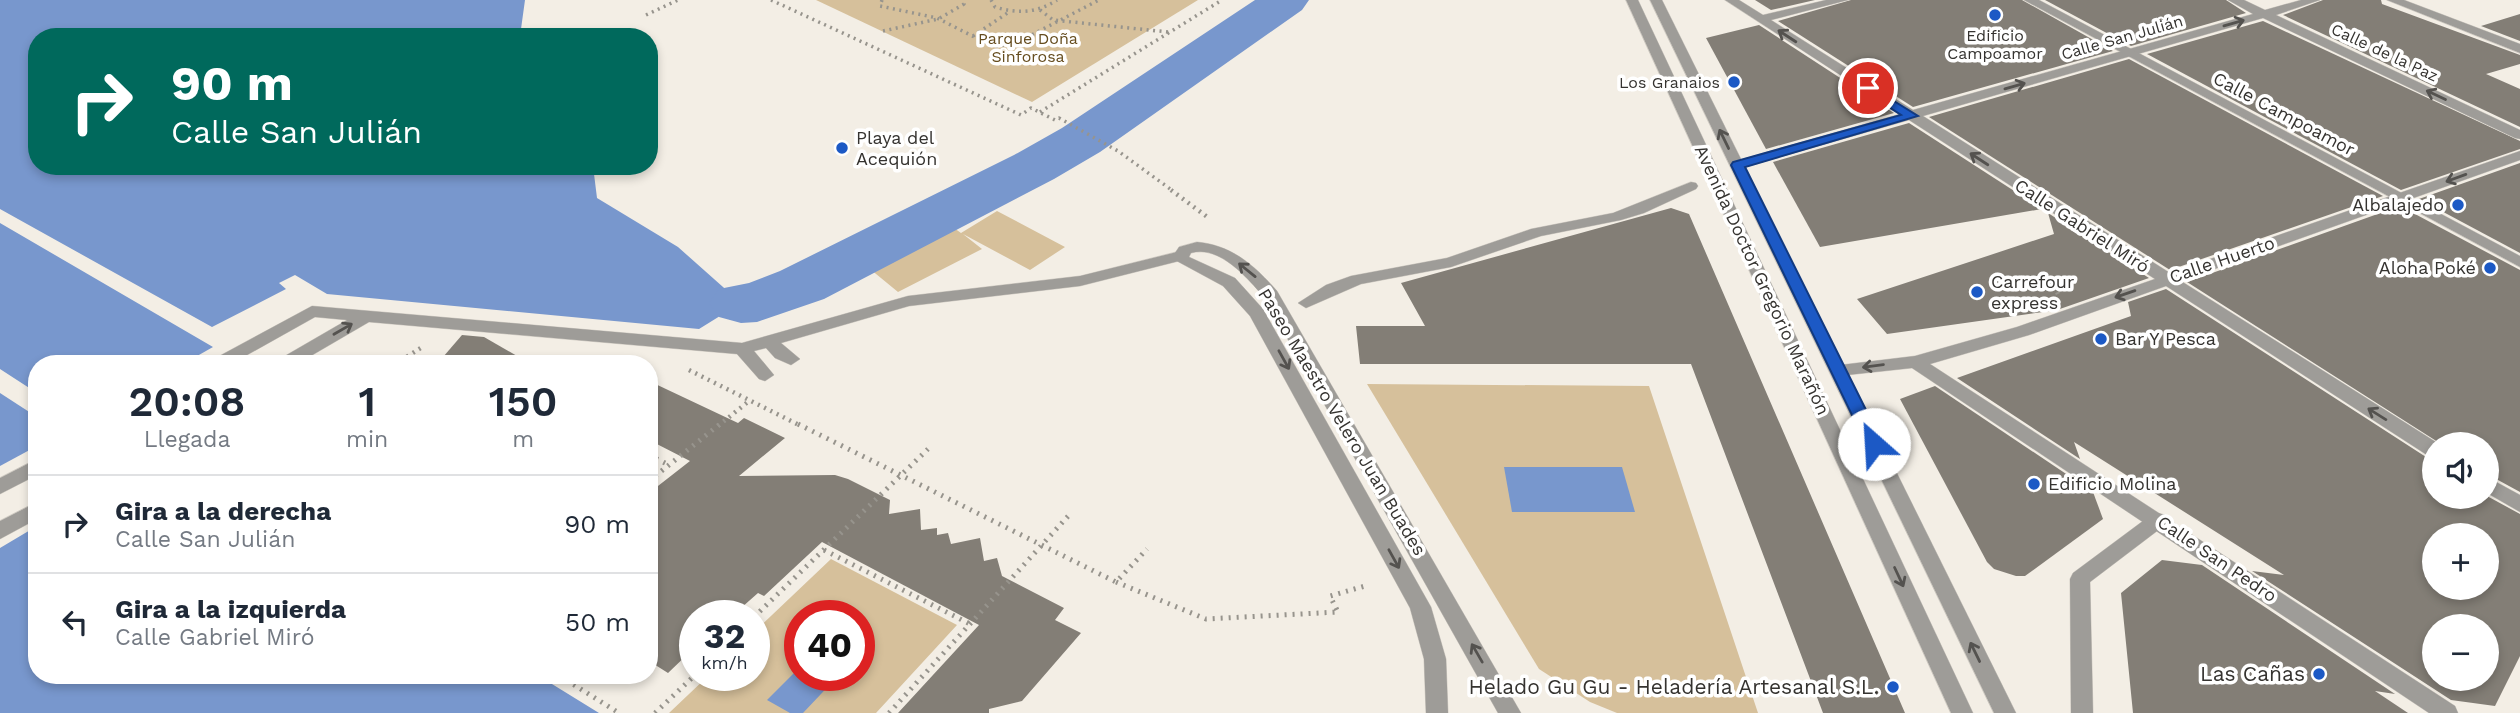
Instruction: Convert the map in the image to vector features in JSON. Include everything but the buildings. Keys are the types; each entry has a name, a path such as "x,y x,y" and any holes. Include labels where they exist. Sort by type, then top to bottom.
{"street":[{"name":"Avenida Doctor Gregorio Marañón","path":"1632,0 1962,713"},
{"name":"Avenida Doctor Gregorio Marañón","path":"1656,0 2005,713"},
{"name":"Calle Gabriel Miró","path":"1731,0 2422,442"},
{"path":"1760,19 1842,0"},
{"name":"Calle Campoamor","path":"2030,0 2520,262"},
{"name":"Calle de la Paz","path":"2234,0 2520,135"},
{"name":"Calle San Julián","path":"1737,165 2314,0"},
{"path":"2393,0 2520,50"},
{"name":"Calle Huerto","path":"1838,370 1914,362 2023,331 2520,155"},
{"path":"1306,303 1357,280 1451,262 1537,232 1616,217 1639,210 1691,186"},
{"name":"Paseo Maestro Velero Juan Buades","path":"1437,713 1437,657 1432,635 1420,607 1258,313 1229,282 1207,269 1188,263 1181,256 1185,250 1195,247 1218,252 1253,275 1271,295 1510,713"},
{"path":"234,355 312,311 742,349 908,301 1080,281 1181,256"},
{"path":"299,355 366,316"},
{"path":"769,341 781,354 791,359"},
{"path":"742,349 765,375"},
{"name":"Calle San Pedro","path":"1914,362 2448,713"},
{"path":"0,487 28,471"},
{"path":"2499,492 2520,505"},
{"path":"0,531 28,514"},
{"path":"2082,713 2080,579 2158,520"}],"path":[{"path":"646,15 678,0"},
{"path":"771,0 1021,115 1031,108 1055,120 1059,118 1070,123 1109,145 1210,219"},
{"path":"882,0 880,6 937,19 994,47 1003,47 1099,0"},
{"path":"883,32 937,19 962,9 962,0"},
{"path":"991,0 995,7 1009,12 1040,10 1057,0"},
{"path":"1040,112 1222,0"},
{"path":"1040,10 1044,16 1059,20 1169,32"},
{"path":"972,37 1009,12"},
{"path":"680,366 899,477 1116,582 1206,619 1338,612 1330,596 1364,586"},
{"path":"658,473 749,401"},
{"path":"770,602 928,449"},
{"path":"658,460 668,465"},
{"path":"890,713 1070,514"},
{"path":"1116,582 1147,549"},
{"path":"824,550 970,624"},
{"path":"573,684 620,713"},
{"path":"655,713 679,690"}],"green space":[{"name":"Parque Doña Sinforosa","path":"816,0 1198,0 1032,102"},
{"path":"997,211 1065,247 1030,270 963,234 982,249 898,292 870,269 954,228 961,233"},
{"path":"1367,384 1649,386 1758,713 1617,713 1590,702 1539,669"},
{"path":"831,559 957,625 876,713 669,713 692,691 770,691 770,617 784,604 784,691 875,691 875,600 788,600"}],"water":[{"path":"0,0 525,0 521,28 28,28 28,175 594,175 597,198 678,247 741,303 699,329 327,294 295,275 279,283 286,289 212,327 0,209"},
{"path":"0,223 213,347 199,355 28,355 28,387 0,369"},
{"path":"0,393 28,411 28,451 0,466"},
{"path":"1504,467 1622,467 1635,512 1512,512"},
{"path":"28,531 28,684 552,684 599,713 0,713 0,548"},
{"path":"784,683 784,691 824,691 803,713 790,713 767,700"}],"waterway":[{"path":"741,303 757,302 802,285 1034,167 1081,140 1286,0"}],"place":[{"name":"Edificio Campoamor","path":"1995,15"},
{"name":"Los Granaios","path":"1734,82"},
{"name":"Playa del Acequión","path":"842,148"},
{"name":"Albalajedo","path":"2458,205"},
{"name":"Aloha Poké","path":"2490,268"},
{"name":"Carrefour express","path":"1977,292"},
{"name":"Bar Y Pesca","path":"2101,339"},
{"name":"Edificio Molina","path":"2034,484"},
{"name":"Las Cañas","path":"2319,674"},
{"name":"Helado Gu Gu - Heladería Artesanal S.L.","path":"1893,687"}],"route":[{"path":"1868,88 1911,116 1737,165 1874,444"}]}
